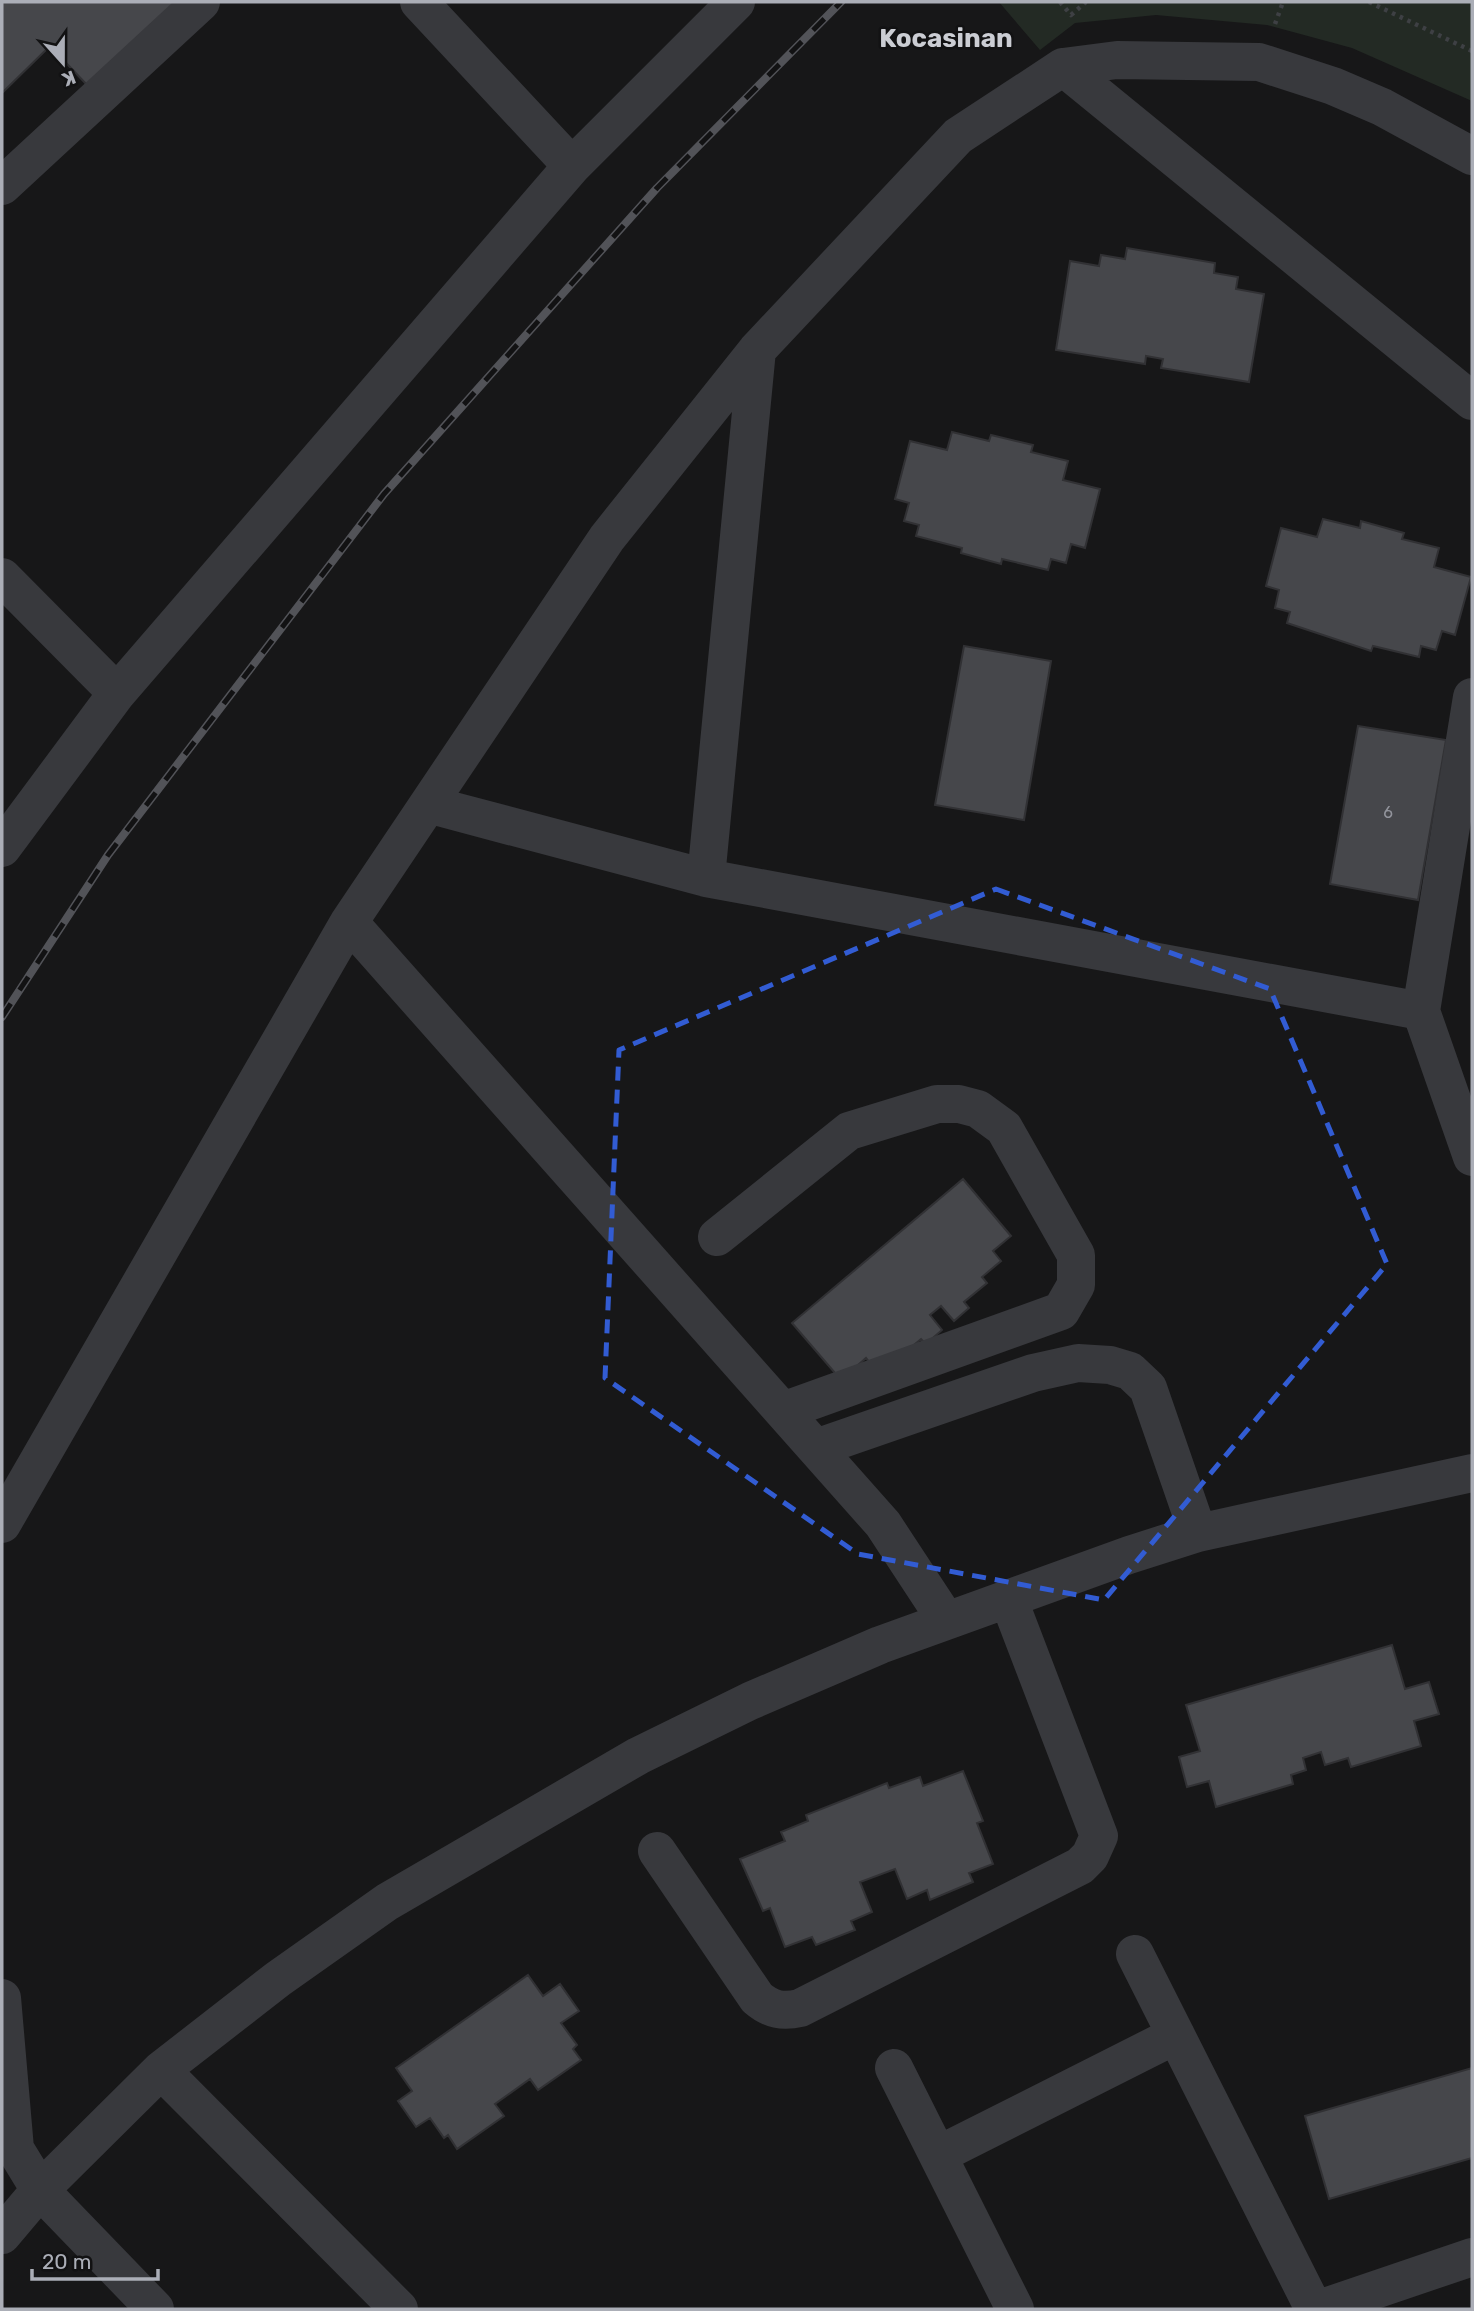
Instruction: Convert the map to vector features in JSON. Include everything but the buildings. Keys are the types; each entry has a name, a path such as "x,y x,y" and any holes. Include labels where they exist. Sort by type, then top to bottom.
{"street":[{"path":"2,186 201,2"},
{"path":"419,2 572,166"},
{"path":"2,848 117,693 572,166 736,2"},
{"path":"2,1524 349,922 431,805 607,538 757,349 958,136 1063,67 1116,60 1259,62 1333,86 1382,107 1472,156"},
{"path":"1063,67 1472,401"},
{"path":"706,878 757,349"},
{"path":"2,577 117,693"},
{"path":"1472,697 1421,1012 1472,1157"},
{"path":"431,805 706,878 1421,1012"},
{"path":"349,922 883,1524 946,1620"},
{"path":"717,1237 849,1131 937,1104 958,1104 978,1109 1004,1128 1076,1255 1076,1285 1061,1311 783,1411"},
{"path":"816,1448 1033,1373 1078,1363 1110,1365 1130,1371 1148,1388 1198,1534"},
{"path":"2,2235 40,2190 162,2070 337,1934 638,1756 750,1701 946,1620 1008,1598 1198,1534 1472,1473"},
{"path":"657,1851 757,1998 777,2010 789,2011 800,2008 1080,1866 1090,1856 1099,1836 1008,1598"},
{"path":"1135,1954 1316,2309 1472,2257"},
{"path":"2,1998 15,2149 40,2190 155,2309"},
{"path":"938,2155 1176,2035"},
{"path":"894,2068 1015,2309"},
{"path":"162,2070 399,2309"}],"path":[{"path":"1060,2 1071,15 1086,2"},
{"path":"1369,2 1472,51"}],"highlighted area":[{"path":"996,889 1270,989 1387,1264 1104,1600 858,1554 605,1378 619,1050"}],"shaded area":[{"path":"999,2 1472,2 1472,101 1352,48 1267,25 1156,15 1075,23 1040,50"}],"railway":[{"path":"2,1017 108,855 384,494 657,188 841,2"}],"district":[{"name":"Kocasinan","path":"946,38"}]}
